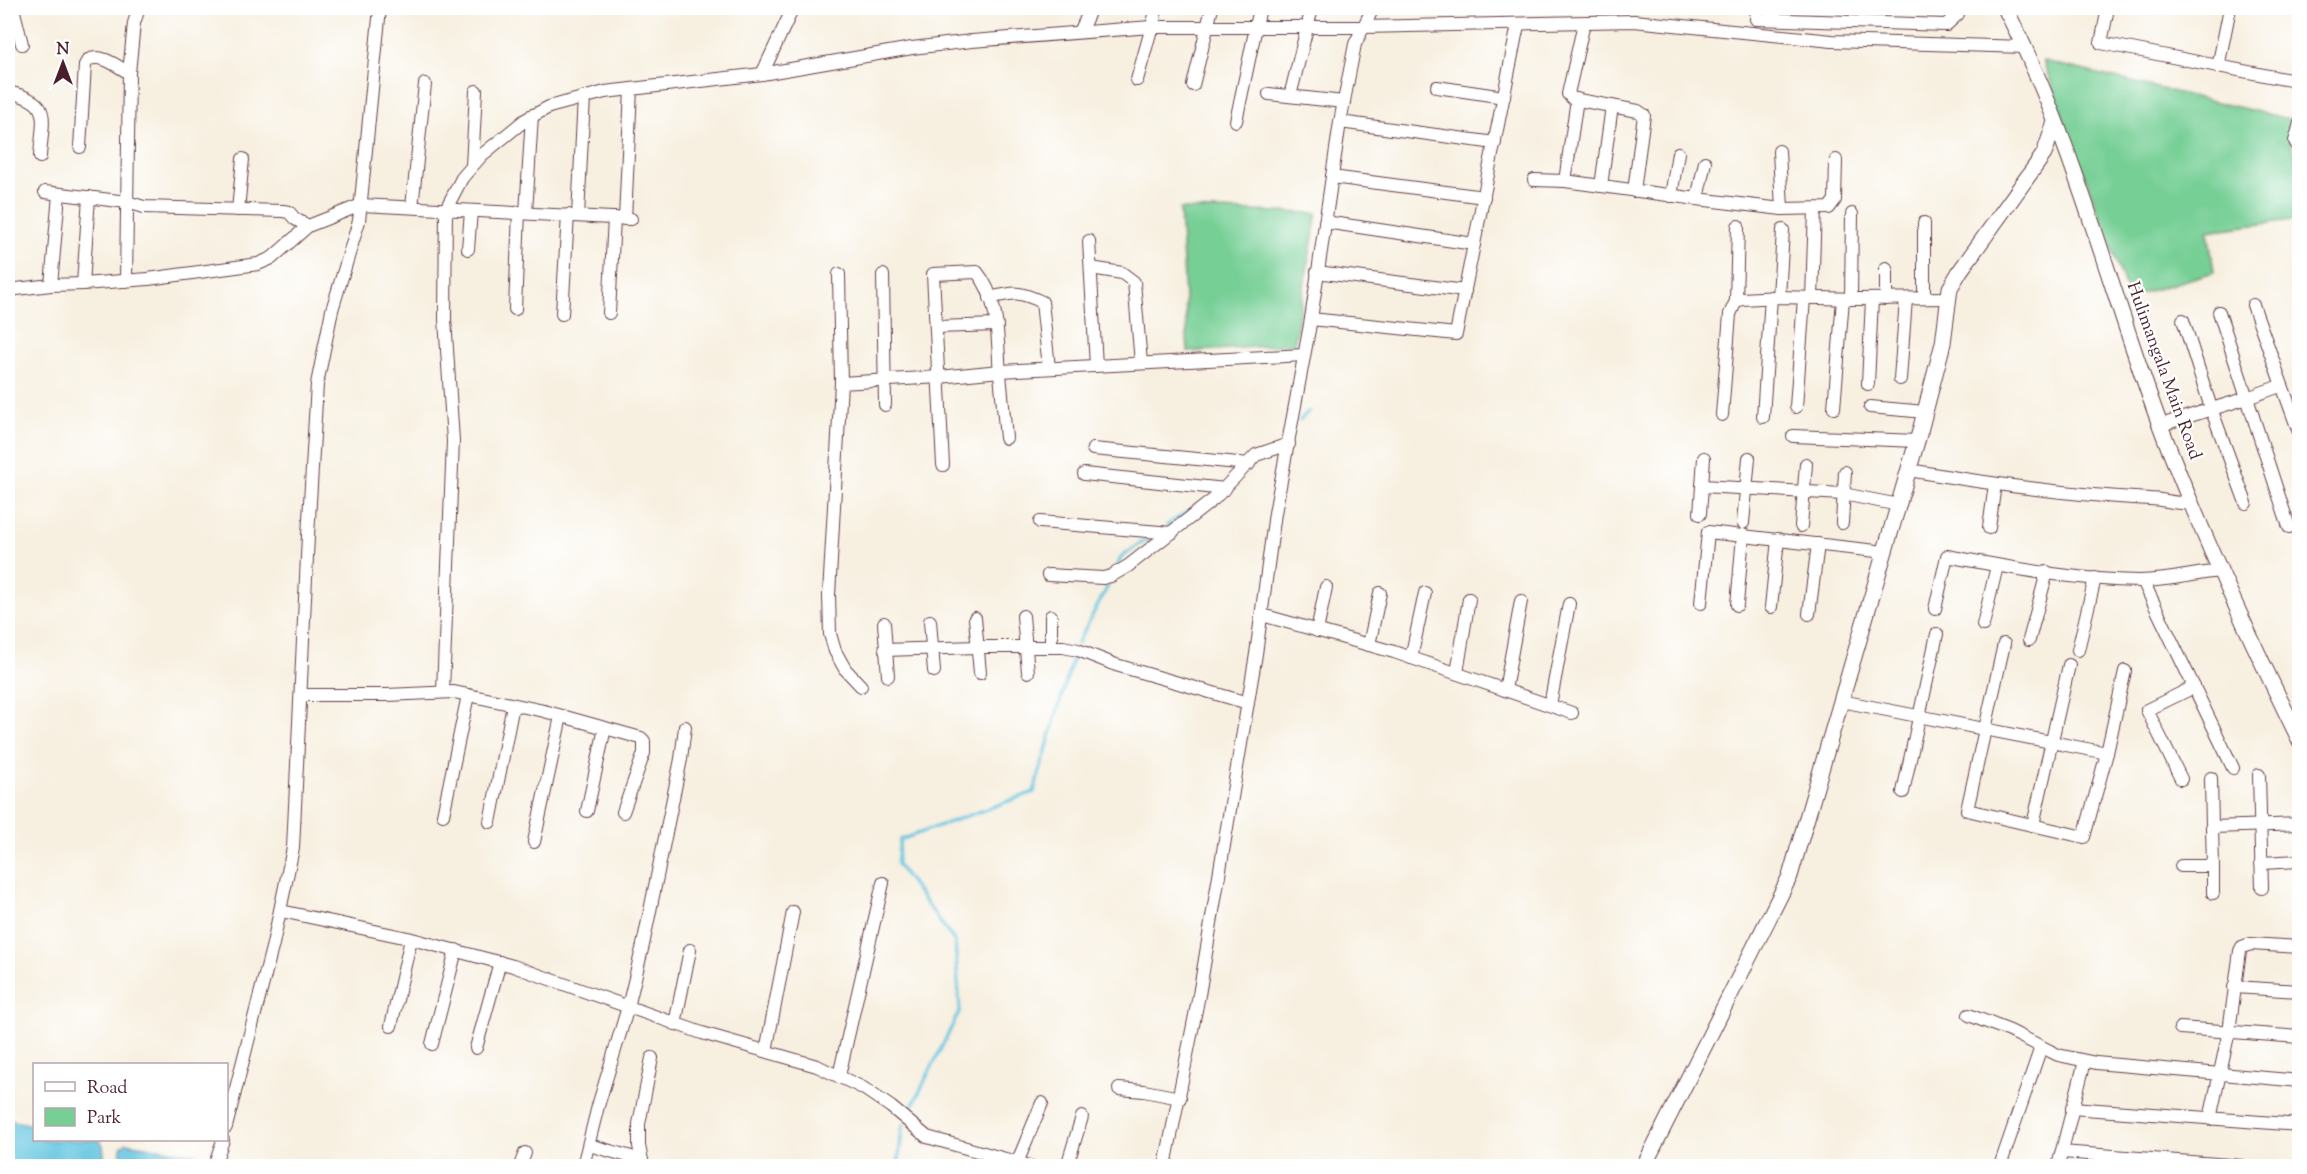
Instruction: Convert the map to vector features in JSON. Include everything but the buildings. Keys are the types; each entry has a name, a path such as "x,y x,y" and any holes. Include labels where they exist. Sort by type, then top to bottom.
{"street":[{"path":"13,8 22,44"},
{"path":"126,281 129,72 134,23 139,8"},
{"path":"228,1119 281,911 293,848 317,384 333,310 359,221 380,8"},
{"path":"762,74 793,8"},
{"path":"1080,32 1091,8"},
{"path":"1137,80 1157,8"},
{"path":"1193,85 1212,8"},
{"path":"1236,121 1260,8"},
{"path":"1290,96 1312,8"},
{"path":"1165,1167 1180,1098 1248,703 1275,513 1311,319 1340,122 1355,44 1373,8"},
{"path":"1757,8 1756,19 1946,25 1958,14 1959,8"},
{"name":"Hulimangala Main Road","path":"2005,8 2025,47 2055,122 2161,425 2191,502 2219,571 2300,741"},
{"path":"2108,8 2101,43 2300,82"},
{"path":"2218,67 2230,8"},
{"path":"443,691 453,441 445,320 446,209 462,178 495,143 532,115 549,107 605,92 762,74 932,46 1151,27 1363,27 1634,21 1832,41 2025,47"},
{"path":"1584,22 1568,91 1570,97 1638,111 1644,115 1634,191"},
{"path":"1311,319 1456,334 1518,25"},
{"path":"80,147 85,65 88,60 97,57 104,59 129,72"},
{"path":"412,207 425,84"},
{"path":"1437,87 1504,97"},
{"path":"609,313 623,219 631,89"},
{"path":"472,166 476,91"},
{"path":"8,92 39,104 42,114 39,158"},
{"path":"1269,94 1344,102"},
{"path":"562,314 584,97"},
{"path":"1565,181 1577,99"},
{"path":"1601,186 1612,106"},
{"path":"515,309 532,115"},
{"path":"1340,122 1495,143"},
{"path":"1644,1167 1790,876 1925,412 1943,343 1950,288 1960,270 2044,154 2055,122"},
{"path":"2297,145 2300,123"},
{"path":"1779,151 1782,209"},
{"path":"1671,196 1678,153"},
{"path":"238,210 243,159"},
{"path":"1534,180 1565,181 1782,209 1826,208 1834,204 1836,160"},
{"path":"1697,199 1705,162"},
{"path":"1332,177 1484,197"},
{"path":"45,192 127,202 144,207 289,212 295,219 308,226"},
{"path":"51,285 59,194"},
{"path":"83,284 89,197"},
{"path":"8,291 51,285 126,281 258,264 272,258 308,226 361,205 623,219"},
{"path":"1796,407 1815,208"},
{"path":"468,249 471,211"},
{"path":"1834,408 1847,299 1852,214"},
{"path":"1325,222 1474,244"},
{"path":"1924,223 1924,298"},
{"path":"1722,415 1730,314 1736,302 1738,226"},
{"path":"1763,417 1783,230"},
{"path":"1089,241 1096,366"},
{"path":"1091,268 1122,273 1134,282 1141,363"},
{"path":"1886,268 1886,299"},
{"path":"943,465 933,274 977,272 987,285 997,325 1006,438"},
{"path":"1317,272 1465,291"},
{"path":"839,274 840,383 829,595 830,634 835,651 845,669 861,686"},
{"path":"883,275 885,405"},
{"path":"990,298 1010,293 1024,294 1042,302 1049,368"},
{"path":"1736,302 1742,299 1775,297 1949,298"},
{"path":"1900,379 1906,298"},
{"path":"1868,384 1872,299"},
{"path":"2253,305 2280,386 2300,435"},
{"path":"2220,312 2289,527"},
{"path":"2183,320 2212,411 2246,502"},
{"path":"936,327 997,325"},
{"path":"840,383 1049,368 1304,356"},
{"path":"2161,425 2212,411 2280,386"},
{"path":"1870,407 1925,412"},
{"path":"1793,435 1917,441"},
{"path":"1048,575 1111,576 1128,566 1214,499 1222,488 1256,455 1289,444"},
{"path":"1093,448 1247,465"},
{"path":"1700,514 1704,458"},
{"path":"1737,605 1749,458"},
{"path":"1801,526 1806,464"},
{"path":"1909,470 2083,496 2168,500 2181,504 2191,502"},
{"path":"1842,523 1845,472"},
{"path":"1084,474 1222,488"},
{"path":"1989,528 1995,484"},
{"path":"1702,486 1844,494 1899,504"},
{"path":"1040,522 1172,533"},
{"path":"1701,603 1708,532 1743,529 1778,539 1885,552"},
{"path":"1771,608 1778,539"},
{"path":"1809,614 1818,544"},
{"path":"1935,609 1947,556 1997,566 2095,578 2143,581 2219,571"},
{"path":"1983,625 1997,566"},
{"path":"2029,640 2047,572"},
{"path":"2078,650 2095,578"},
{"path":"2143,581 2233,768"},
{"path":"1317,631 1326,586"},
{"path":"1370,645 1380,593"},
{"path":"1411,658 1425,593"},
{"path":"1457,673 1469,598"},
{"path":"1505,690 1521,601"},
{"path":"1550,705 1569,604"},
{"path":"1262,615 1370,645 1572,713"},
{"path":"1023,616 1028,672"},
{"path":"1051,616 1051,646"},
{"path":"975,618 980,673"},
{"path":"930,621 934,671"},
{"path":"884,623 888,676"},
{"path":"1903,792 1937,634"},
{"path":"2004,644 1967,810 2084,837 2107,753 2125,671"},
{"path":"885,650 1051,646 1078,650 1116,665 1248,703"},
{"path":"2033,825 2069,665"},
{"path":"2181,779 2147,710 2194,687"},
{"path":"301,695 387,695 443,691 561,716 641,738 645,746 623,812"},
{"path":"443,815 468,695"},
{"path":"1841,701 2107,753"},
{"path":"490,822 513,705"},
{"path":"534,842 561,716"},
{"path":"583,1167 598,1106 628,1007 664,844 685,727"},
{"path":"587,811 605,728"},
{"path":"2259,775 2262,888"},
{"path":"2211,778 2213,893"},
{"path":"2212,827 2300,825"},
{"path":"2261,863 2300,861"},
{"path":"2181,866 2213,866"},
{"path":"839,1076 883,884"},
{"path":"281,911 411,939 500,962 675,1024 817,1066 863,1088 901,1114 921,1132 938,1141 1030,1167"},
{"path":"766,1051 793,912"},
{"path":"391,1026 411,939"},
{"path":"2210,1119 2229,1031 2238,955 2242,947 2246,944 2300,947"},
{"path":"432,1044 456,950"},
{"path":"675,1024 690,951"},
{"path":"476,1048 500,962"},
{"path":"2235,987 2300,991"},
{"path":"1969,1015 2058,1055 2085,1061 2300,1081"},
{"path":"2180,1028 2300,1037"},
{"path":"2000,1167 2041,1047"},
{"path":"589,1145 642,1163 639,1124 652,1058"},
{"path":"2058,1167 2085,1061"},
{"path":"1119,1089 1180,1098"},
{"path":"1017,1163 1042,1103"},
{"path":"2072,1108 2300,1125"},
{"path":"1067,1167 1082,1117"},
{"path":"214,1167 223,1141"},
{"path":"2062,1152 2242,1167"},
{"path":"520,1167 525,1153"}],"green space":[{"path":"2043,61 2293,120 2291,144 2299,164 2299,219 2208,231 2214,272 2129,297"},
{"path":"1180,209 1317,213 1294,344 1188,352"}],"water":[{"path":"8,1120 33,1125 33,1141 100,1141 103,1146 105,1166 8,1166"},
{"path":"126,1143 200,1155 203,1159 201,1166 125,1166 121,1160 121,1147"}],"waterway":[{"path":"1300,420 1309,411"},
{"path":"1167,525 1193,508"},
{"path":"1118,564 1121,557 1149,538"},
{"path":"1077,644 1108,586"},
{"path":"908,1115 960,1010 955,942 897,864 900,840 1034,792 1074,654"},
{"path":"898,1166 904,1124"}]}
